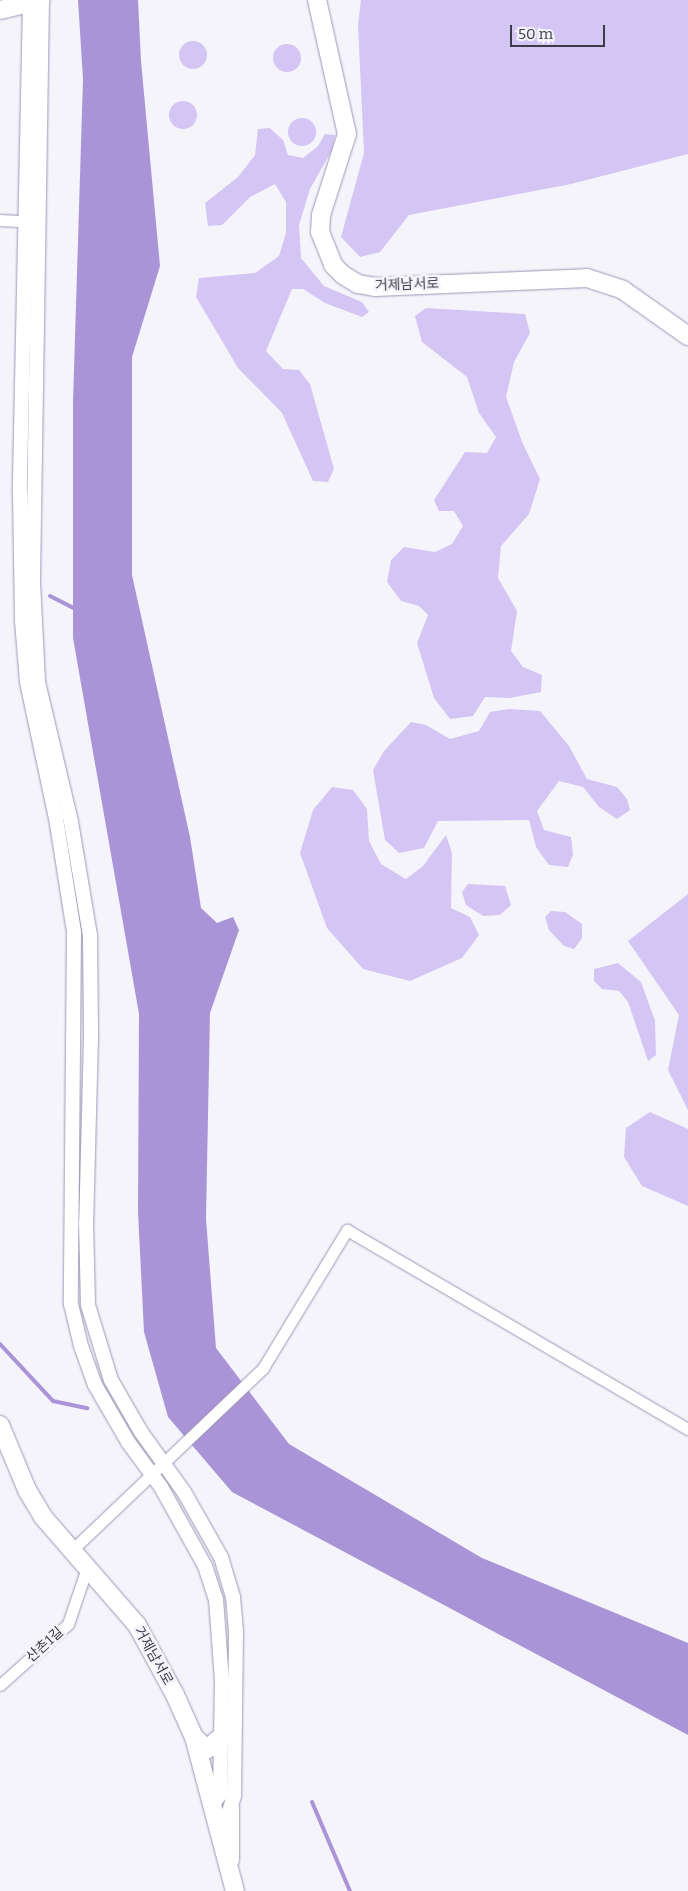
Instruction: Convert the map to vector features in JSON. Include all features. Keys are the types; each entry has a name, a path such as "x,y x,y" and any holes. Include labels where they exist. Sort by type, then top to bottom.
{"main road":[{"name":"거제남서로","path":"317,0 347,134 323,207 320,232 333,266 358,284 375,287 588,278 623,290 688,336"},
{"path":"0,10 38,1"},
{"name":"거제남서로","path":"0,1425 27,1490 43,1518 137,1626 179,1703 194,1737 219,1824 235,1891"},
{"path":"194,1737 207,1749 221,1737"}],"street":[{"path":"42,66 47,55 51,0"},
{"path":"38,1 42,66 33,582 38,682 71,822 90,935 91,1037 86,1223 88,1305 111,1380 141,1432 165,1462 220,1557 233,1597 236,1631 231,1850 235,1891"},
{"path":"38,1 26,222 20,492 22,621 28,682 56,818 74,932 71,1304 81,1346 95,1385 123,1434 151,1474 205,1566 216,1599 222,1652 221,1737 220,1795 213,1803"},
{"path":"0,220 40,222"},
{"path":"71,1551 263,1368 347,1230 688,1429"},
{"name":"산촌1길","path":"0,1685 68,1624 87,1568"},
{"path":"219,1824 232,1805"}],"shaded area":[{"path":"78,0 138,0 141,61 160,266 132,357 132,575 190,837 201,908 217,923 233,917 239,930 210,1013 206,1219 216,1348 289,1444 482,1558 688,1643 688,1735 232,1492 168,1417 144,1332 138,1212 139,1014 73,638 73,402 83,79"},
{"path":"361,0 688,0 688,154 571,184 409,215 380,252 360,257 341,237 364,153 358,25"},
{"path":"193,41 203,45 207,55 203,65 193,69 183,65 179,55 183,45"},
{"path":"287,44 297,48 301,58 297,68 287,72 277,68 273,58 277,48"},
{"path":"183,101 193,105 197,115 193,125 183,129 173,125 169,115 173,105"},
{"path":"302,118 312,122 316,132 312,142 302,146 292,142 288,132 292,122"},
{"path":"270,128 283,140 288,155 303,158 318,146 325,134 335,135 332,150 310,189 299,225 301,258 324,286 362,302 369,312 362,317 325,303 303,289 292,289 266,351 283,369 299,370 310,384 334,469 328,482 313,481 282,413 238,368 196,297 199,278 255,273 279,256 286,233 286,202 275,184 250,197 222,225 208,226 205,203 238,177 255,155 258,129"},
{"path":"426,308 525,314 530,333 514,362 506,397 523,444 540,479 529,514 501,546 498,578 517,611 511,651 523,667 542,675 541,692 510,698 485,697 473,716 450,719 434,698 417,643 428,615 419,606 401,601 387,582 391,560 404,547 435,552 452,544 463,526 454,511 439,511 434,500 465,452 487,453 496,437 479,413 467,377 422,342 415,316"},
{"path":"509,709 540,711 569,746 587,779 617,787 627,799 630,810 617,819 599,807 583,787 559,781 537,811 544,830 571,837 573,855 568,867 549,865 536,847 529,820 438,821 424,848 399,853 385,840 373,770 384,751 411,722 426,725 450,739 479,731 490,712"},
{"path":"332,787 353,790 367,809 369,841 381,864 406,879 423,866 446,835 452,853 451,908 470,917 479,935 462,958 410,981 363,969 327,928 300,853 313,810"},
{"path":"468,884 505,886 511,905 500,915 483,916 466,905 462,892"},
{"path":"688,894 688,1110 668,1070 679,1015 628,941"},
{"path":"551,911 565,912 582,924 582,938 574,949 564,946 549,930 545,917"},
{"path":"618,963 641,982 655,1021 656,1055 648,1061 628,1002 619,991 602,989 594,981 594,969"},
{"path":"650,1112 688,1129 688,1206 642,1186 624,1157 626,1128"}],"waterway":[{"path":"50,596 77,610"},
{"path":"0,1344 53,1401 87,1408"},
{"path":"312,1802 350,1891"}]}
